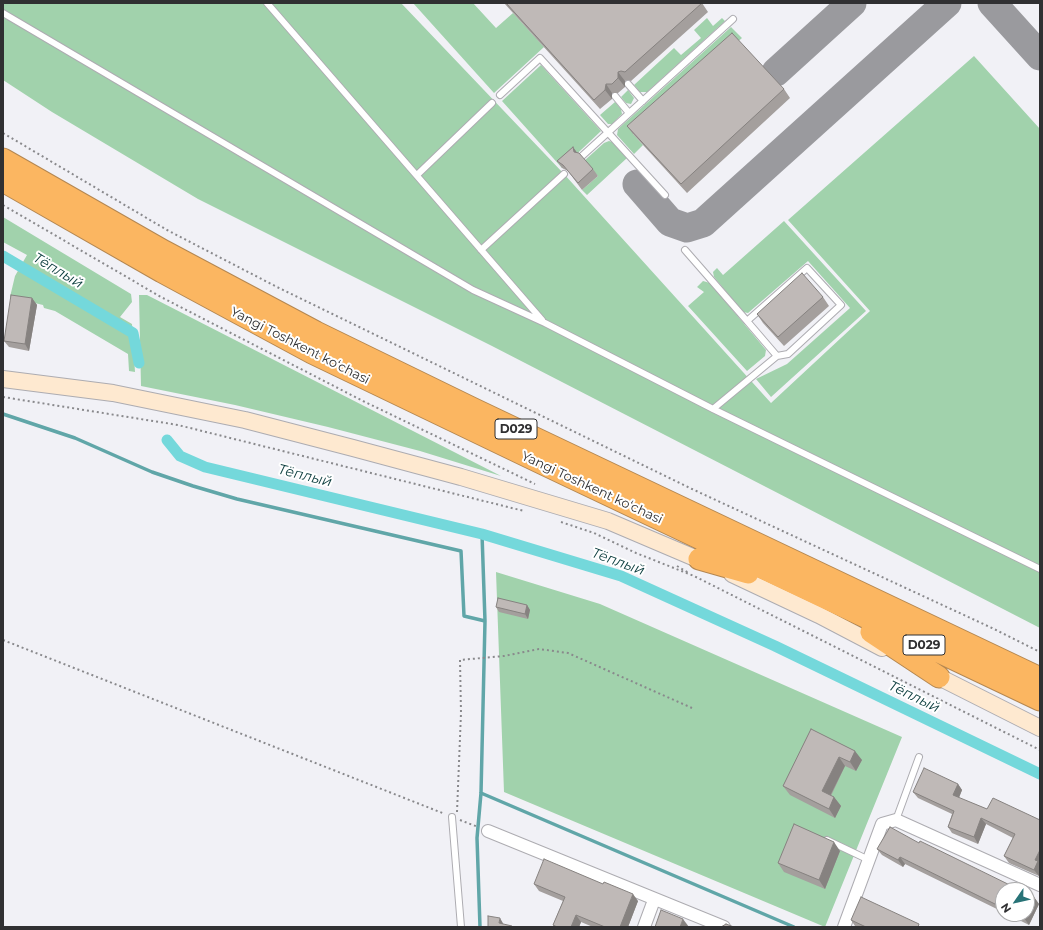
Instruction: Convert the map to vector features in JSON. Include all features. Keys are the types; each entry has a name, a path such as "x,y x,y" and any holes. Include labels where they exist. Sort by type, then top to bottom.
{"highway":[{"name":"Yangi Toshkent ko‘chasi","path":"3,158 164,251 316,332 474,409 1040,678"},
{"name":"Yangi Toshkent ko‘chasi","path":"3,181 162,272 305,349 389,391 1040,700"},
{"path":"698,568 807,590 939,677"}],"main road":[{"path":"3,379 112,393 245,420 462,477 608,522 698,568 819,615 1040,728"}],"street":[{"path":"844,927 882,824 896,820 1040,885"},
{"path":"488,831 654,900 724,927"},
{"path":"644,927 654,900"}],"lane":[{"path":"267,3 417,175 517,293 545,323"},
{"path":"3,13 473,290 545,323 713,409 1040,569"},
{"path":"582,156 733,19"},
{"path":"500,95 540,58 665,195"},
{"path":"628,84 642,101"},
{"path":"615,96 629,114"},
{"path":"417,175 492,103"},
{"path":"481,250 564,174"},
{"path":"685,250 777,356"},
{"path":"713,409 777,356 788,354 841,305 807,268 747,321"},
{"path":"896,820 920,757"},
{"path":"455,818 461,927"},
{"path":"822,837 869,860"}],"path":[{"path":"3,132 167,230 277,287 692,489 992,628 1040,652"},
{"path":"3,205 161,297 363,401 539,486"},
{"path":"3,396 178,425 525,511"},
{"path":"560,522 698,568 1040,750"},
{"path":"672,563 698,568"},
{"path":"3,640 488,831"},
{"path":"455,818 461,713 460,660 504,656 539,649 568,654 692,708"}],"green space":[{"path":"3,3 401,3 564,174 771,403 870,311 788,220 974,56 1040,129 1040,628 492,346 198,199 52,112 3,80"},
{"path":"413,3 473,3 496,28 513,13 544,47 494,93"},
{"path":"707,18 713,26 722,18 725,21 647,92 640,92 634,85 674,48 681,55 701,38 694,30"},
{"path":"731,27 742,38 633,134 643,145 634,154 617,135 618,129"},
{"path":"541,65 601,131 562,168 502,101"},
{"path":"628,90 634,98 631,104 626,103 621,97"},
{"path":"615,102 621,109 622,114 612,124 608,124 600,115"},
{"path":"609,141 612,142 627,158 587,195 582,190 598,176 584,161 604,143"},
{"path":"3,217 131,294 132,302 120,317 132,324 135,372 129,371 128,354 55,311 44,308 43,305 10,297 15,276 27,255 3,242"},
{"path":"784,221 866,311 771,397 756,379 787,364 850,308 808,261 748,313 743,312 714,277 713,272 717,268 723,275"},
{"path":"703,281 710,283 766,350 765,356 747,371 688,306 704,292 697,287"},
{"path":"139,295 147,295 501,476 420,451 328,427 235,405 141,386"},
{"path":"496,572 600,604 902,737 825,927 504,792"}],"building":[{"path":"506,3 702,3 625,72 618,72 618,78 612,84 606,84 605,90 594,100"},
{"path":"732,33 784,89 681,184 627,126"},
{"path":"573,147 574,152 579,153 593,169 578,183 563,165 557,161"},
{"path":"802,273 823,297 778,337 757,314"},
{"path":"11,295 32,298 25,344 4,341"},
{"path":"498,598 527,605 525,614 496,607"},
{"path":"811,729 855,751 850,762 839,757 822,791 834,797 829,809 783,786"},
{"path":"924,768 958,784 953,795 987,809 993,798 1040,820 1040,850 1035,860 1038,861 1034,870 1004,856 1015,834 981,818 974,837 948,827 954,811 913,792"},
{"path":"794,824 834,842 819,880 778,863"},
{"path":"890,827 919,843 920,841 1004,882 995,882 995,904 900,857 898,860 877,849"},
{"path":"544,859 603,884 604,882 633,894 620,927 605,927 576,915 571,927 557,927 553,925 565,897 534,884"},
{"path":"861,897 919,924 918,927 866,927 851,920"},
{"path":"661,910 683,919 680,927 655,927"},
{"path":"488,916 500,918 499,923 512,926 488,927"},
{"path":"726,924 734,927 721,927"}],"waterway":[{"name":"Тёплый","path":"3,256 133,333 139,363"},
{"path":"3,414 75,438 152,472 193,486 237,499 461,551 464,616 485,621 481,793 477,838 480,927"},
{"name":"Тёплый","path":"167,440 180,456 205,467 482,534 621,576 775,646 1040,774"},
{"path":"482,534 485,621"},
{"path":"481,793 794,927"}],"taxiway":[{"path":"776,72 852,3"},
{"path":"637,184 670,222 687,228 703,223 947,3"},
{"path":"992,3 1040,56"}]}
